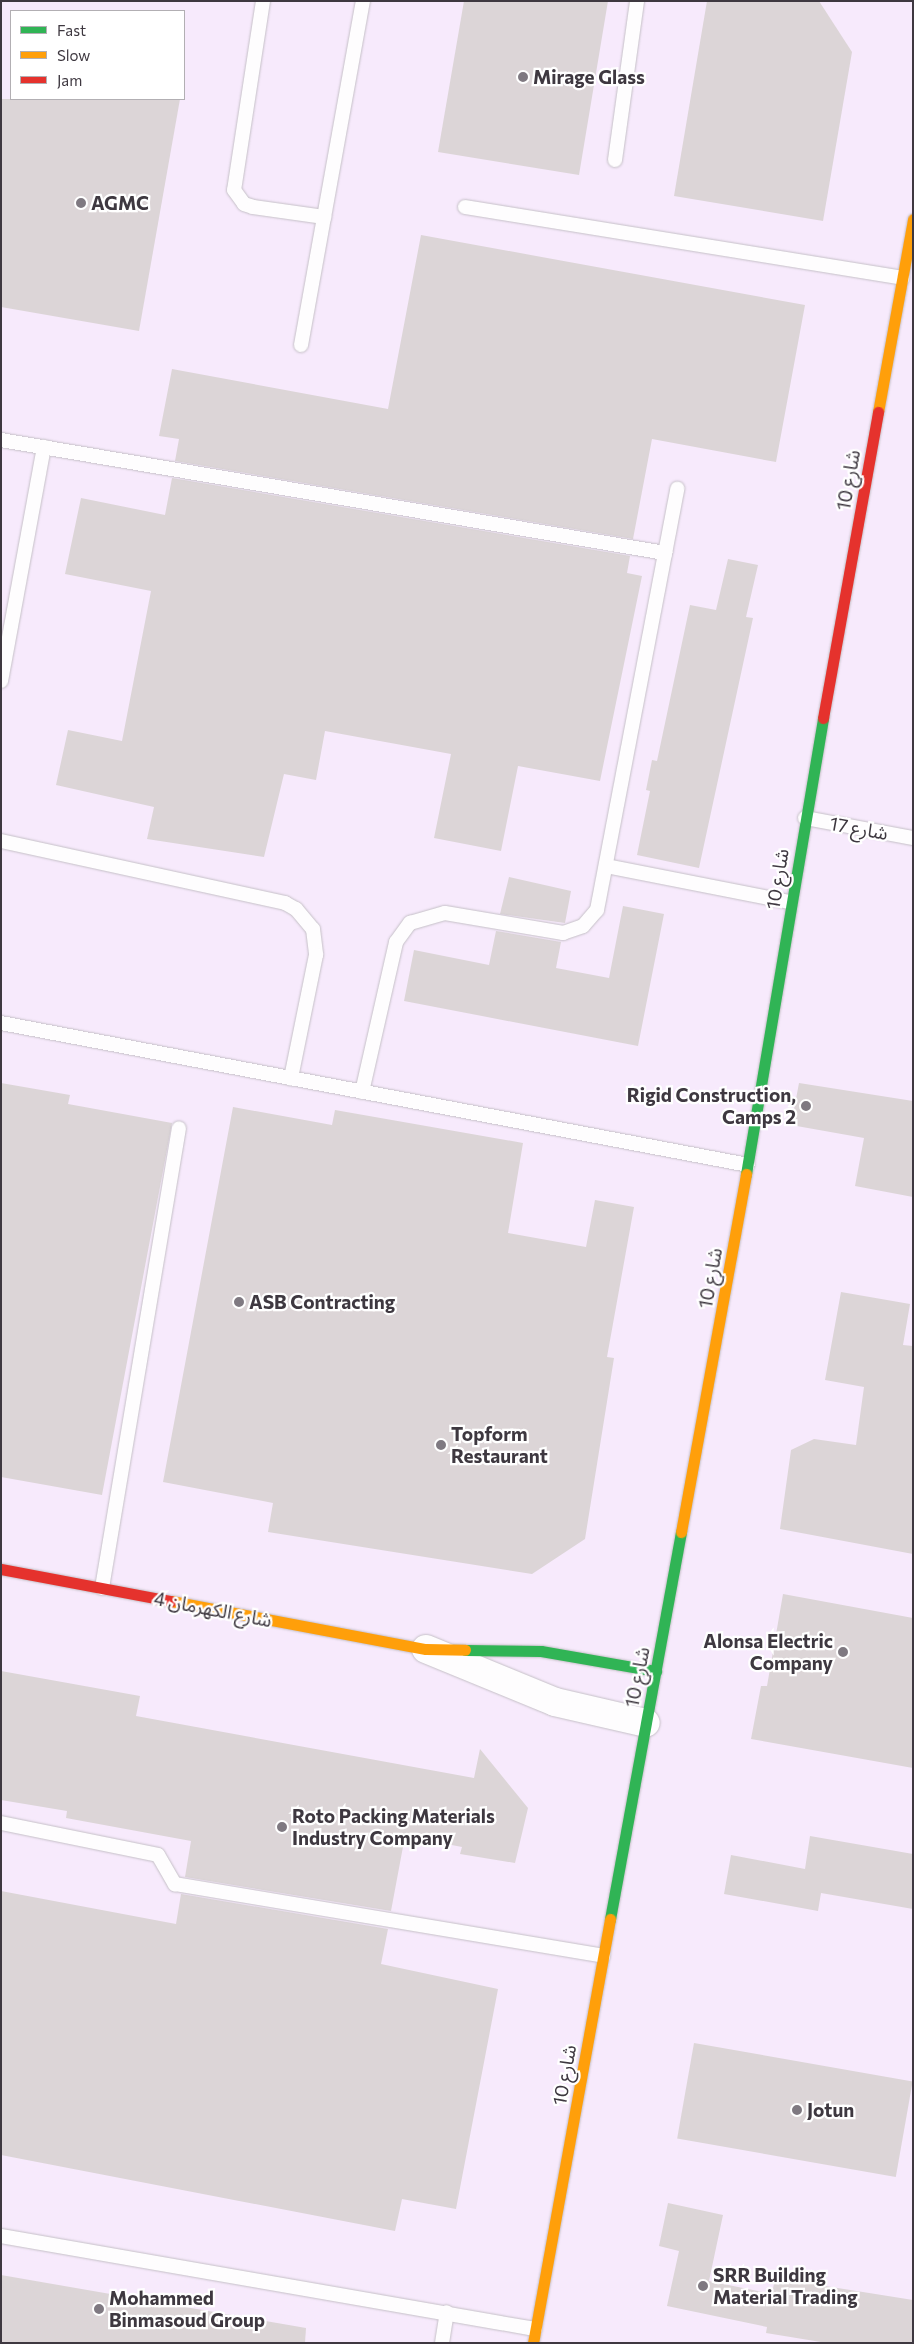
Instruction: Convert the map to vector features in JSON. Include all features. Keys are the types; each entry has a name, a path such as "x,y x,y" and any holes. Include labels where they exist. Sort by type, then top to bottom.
{"street":[{"name":"شارع 10","path":"533,2343 748,1165 790,902 913,219"},
{"name":"شارع الكهرمان 4","path":"1,1569 426,1649 541,1651 656,1672"},
{"name":"شارع الكهرمان 4","path":"426,1649 555,1702 646,1723"}],"lane":[{"path":"263,1 234,190 244,204 254,207 324,216"},
{"path":"301,344 363,1"},
{"path":"615,160 636,1"},
{"path":"465,206 902,278"},
{"path":"1,440 665,553"},
{"path":"1,681 44,447"},
{"path":"362,1092 396,942 410,923 445,913 553,932 573,930 596,910 606,866 677,489"},
{"name":"شارع 17","path":"805,818 913,838"},
{"path":"1,841 285,903 296,909 312,929 316,955 291,1078"},
{"path":"606,866 790,902"},
{"path":"1,1023 748,1165"},
{"path":"102,1588 180,1128"},
{"path":"1,1823 158,1855 175,1884 603,1956"},
{"path":"1,2236 535,2328"},
{"path":"442,2343 447,2312"}],"shaded area":[{"path":"1,1 913,1 913,2343 1,2343"}],"building":[{"name":"Mirage Glass","path":"464,1 608,1 579,175 438,152"},
{"path":"707,1 819,1 852,52 823,221 674,196"},
{"name":"AGMC","path":"1,99 180,100 139,331 1,307"},
{"path":"421,235 805,305 776,462 652,439 633,539 175,461 179,439 159,436 172,369 388,409"},
{"path":"172,478 630,556 627,573 642,576 600,781 518,766 501,851 434,838 451,754 325,731 316,780 284,774 264,857 147,839 154,807 56,785 68,730 122,741 151,591 65,574 81,498 165,515"},
{"path":"728,559 758,565 746,617 753,618 699,868 637,855 650,791 646,790 652,760 657,761 690,605 716,610"},
{"path":"509,877 571,891 565,923 500,914"},
{"path":"623,906 664,914 638,1046 404,1001 414,950 489,965 496,931 561,942 556,968 609,978"},
{"path":"1,1083 70,1095 68,1104 172,1123 102,1495 1,1477"},
{"path":"799,1083 913,1101 913,1197 855,1186 864,1138 791,1125"},
{"path":"233,1107 332,1125 335,1110 523,1143 508,1233 586,1247 595,1200 634,1207 607,1357 614,1358 585,1539 532,1574 268,1532 273,1503 163,1482"},
{"path":"841,1292 910,1304 903,1345 913,1346 913,1554 780,1529 791,1450 814,1439 856,1445 864,1387 825,1380"},
{"name":"Alonsa Electric Company","path":"783,1594 913,1618 913,1768 751,1739 761,1686 767,1686"},
{"name":"Roto Packing Materials Industry Company","path":"1,1671 140,1696 136,1716 474,1778 480,1749 528,1808 515,1863 460,1854 462,1847 405,1836 391,1911 185,1877 191,1841 66,1818 67,1811 1,1800"},
{"path":"810,1836 913,1854 913,1909 821,1893 818,1911 724,1894 731,1855 805,1869"},
{"path":"1,1891 176,1924 181,1894 388,1929 381,1964 498,1989 456,2209 402,2199 395,2231 1,2155"},
{"name":"Jotun","path":"694,2043 913,2082 896,2177 677,2139"},
{"path":"668,2203 723,2215 709,2281 772,2294 775,2278 913,2300 913,2343 827,2343 766,2333 767,2327 667,2306 679,2251 659,2246"},
{"name":"Mohammed Binmasoud Group","path":"1,2275 306,2328 305,2343 1,2343"}],"traffic: fast":[{"path":"746,1174 823,718"},
{"path":"610,1919 681,1532"},
{"path":"465,1650 541,1651 656,1671"}],"traffic: slow":[{"path":"878,412 913,219"},
{"path":"681,1532 746,1174"},
{"path":"171,1601 426,1649 465,1650"},
{"path":"533,2343 610,1919"}],"traffic: jam":[{"path":"823,718 878,412"},
{"path":"1,1569 171,1601"}],"place":[{"name":"Mirage Glass","path":"523,77"},
{"name":"AGMC","path":"81,203"},
{"name":"Rigid Construction, Camps 2","path":"806,1106"},
{"name":"ASB Contracting","path":"239,1302"},
{"name":"Topform Restaurant","path":"441,1445"},
{"name":"Alonsa Electric Company","path":"843,1652"},
{"name":"Roto Packing Materials Industry Company","path":"282,1827"},
{"name":"Jotun","path":"797,2110"},
{"name":"SRR Building Material Trading","path":"703,2286"},
{"name":"Mohammed Binmasoud Group","path":"99,2309"}]}
